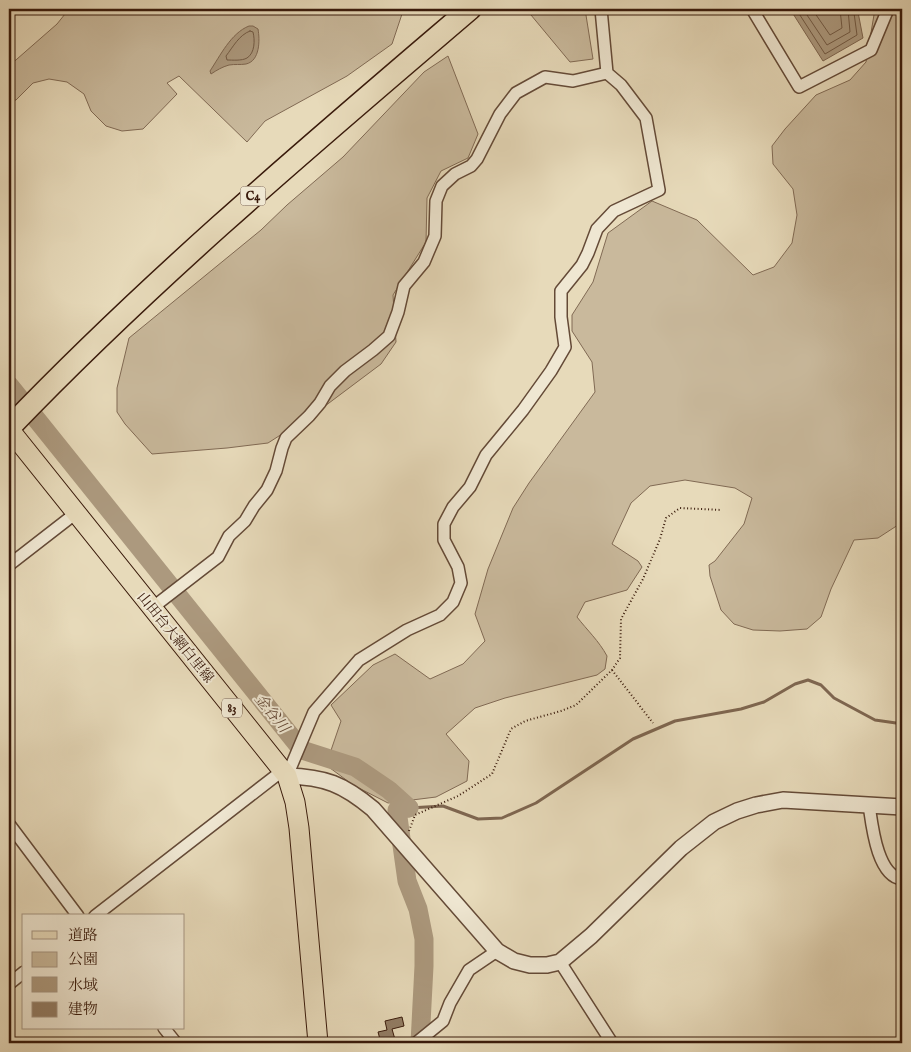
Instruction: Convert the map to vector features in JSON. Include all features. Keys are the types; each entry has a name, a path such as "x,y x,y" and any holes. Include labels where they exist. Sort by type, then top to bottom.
{"highway":[{"name":"C4","path":"9,429 94,342 280,170 470,9"}],"main road":[{"name":"山田台大網白里線","path":"9,429 284,774 295,802 299,828 318,1043"}],"street":[{"path":"98,914 284,774 314,712 359,660 407,630 440,615 453,602 461,583 458,567 444,540 444,524 453,507 470,487 486,455 540,386 565,347 561,317 561,291 582,265 597,229 614,211 660,190 646,118 621,85 607,73 602,9"},
{"path":"752,9 799,88 871,50 888,9"},
{"path":"152,608 218,557 229,536 245,521 267,490 276,471 286,438 314,410 330,386 345,371 389,336 398,312 404,286 424,262 435,236 437,222 436,201 442,186 455,174 471,166 477,159 500,114 516,93 545,77 573,81 607,73"},
{"path":"9,565 76,513"},
{"path":"284,774 327,780 356,794 373,809 497,951 514,961 530,965 547,965 560,962 591,936 681,848 714,822 737,811 783,800 902,807"},
{"path":"869,805 877,850 887,869 897,878 902,879"},
{"path":"9,824 76,914"},
{"path":"416,1043 443,1021 450,1003 469,970 497,951"},
{"path":"560,962 612,1043"},
{"path":"9,984 22,974"},
{"path":"166,1030 176,1043"}],"path":[{"path":"404,845 415,815 458,796 492,774 511,729 525,721 561,712 576,705 612,670 620,658 621,619 643,579 660,539 666,518 680,508 722,510"},
{"path":"612,670 653,723"}],"green space":[{"path":"69,9 419,9 402,14 392,44 347,76 265,121 247,142 179,76 167,83 177,94 143,129 122,131 106,126 91,111 84,94 67,82 49,79 33,83 16,100 9,102 9,66 57,24"},
{"path":"526,9 585,9 593,59 570,62"},
{"path":"875,9 902,9 902,452 898,474 902,499 898,525 878,538 854,540 831,589 821,617 807,629 753,630 734,624 721,610 710,576 709,565 715,561 744,524 752,498 735,488 685,480 650,486 631,503 612,544 638,561 642,567 627,590 585,602 577,617 597,640 607,656 605,669 597,675 505,698 475,708 446,734 469,761 467,781 436,797 388,803 353,785 326,765 341,721 331,705 373,665 395,654 430,679 463,664 485,641 475,614 488,569 513,508 595,392 592,362 572,331 572,315 593,282 608,233 652,201 697,220 753,275 774,267 792,243 797,215 793,189 773,164 772,146 816,95 850,80 866,62"},
{"path":"448,56 478,134 468,158 441,171 427,198 426,242 393,295 396,342 381,364 321,409 268,443 152,454 125,424 117,412 117,388 129,338 261,230 343,157 424,72"}],"water":[{"path":"790,9 860,9 858,12 863,38 823,61"},
{"path":"249,26 258,29 259,44 254,59 246,64 226,66 211,74 210,71 231,39"}],"building":[{"path":"402,1017 404,1026 392,1029 396,1043 381,1043 378,1032 387,1030 385,1021"}],"waterway":[{"name":"金谷川","path":"9,385 302,750 355,767 389,790 409,808"},
{"path":"409,808 443,806 478,819 502,818 536,803 633,739 675,721 741,709 764,702 795,684 808,680 821,685 834,698 875,720 902,723"},
{"name":"金谷川","path":"409,808 397,810 407,881 418,909 424,939 420,1043"}]}
